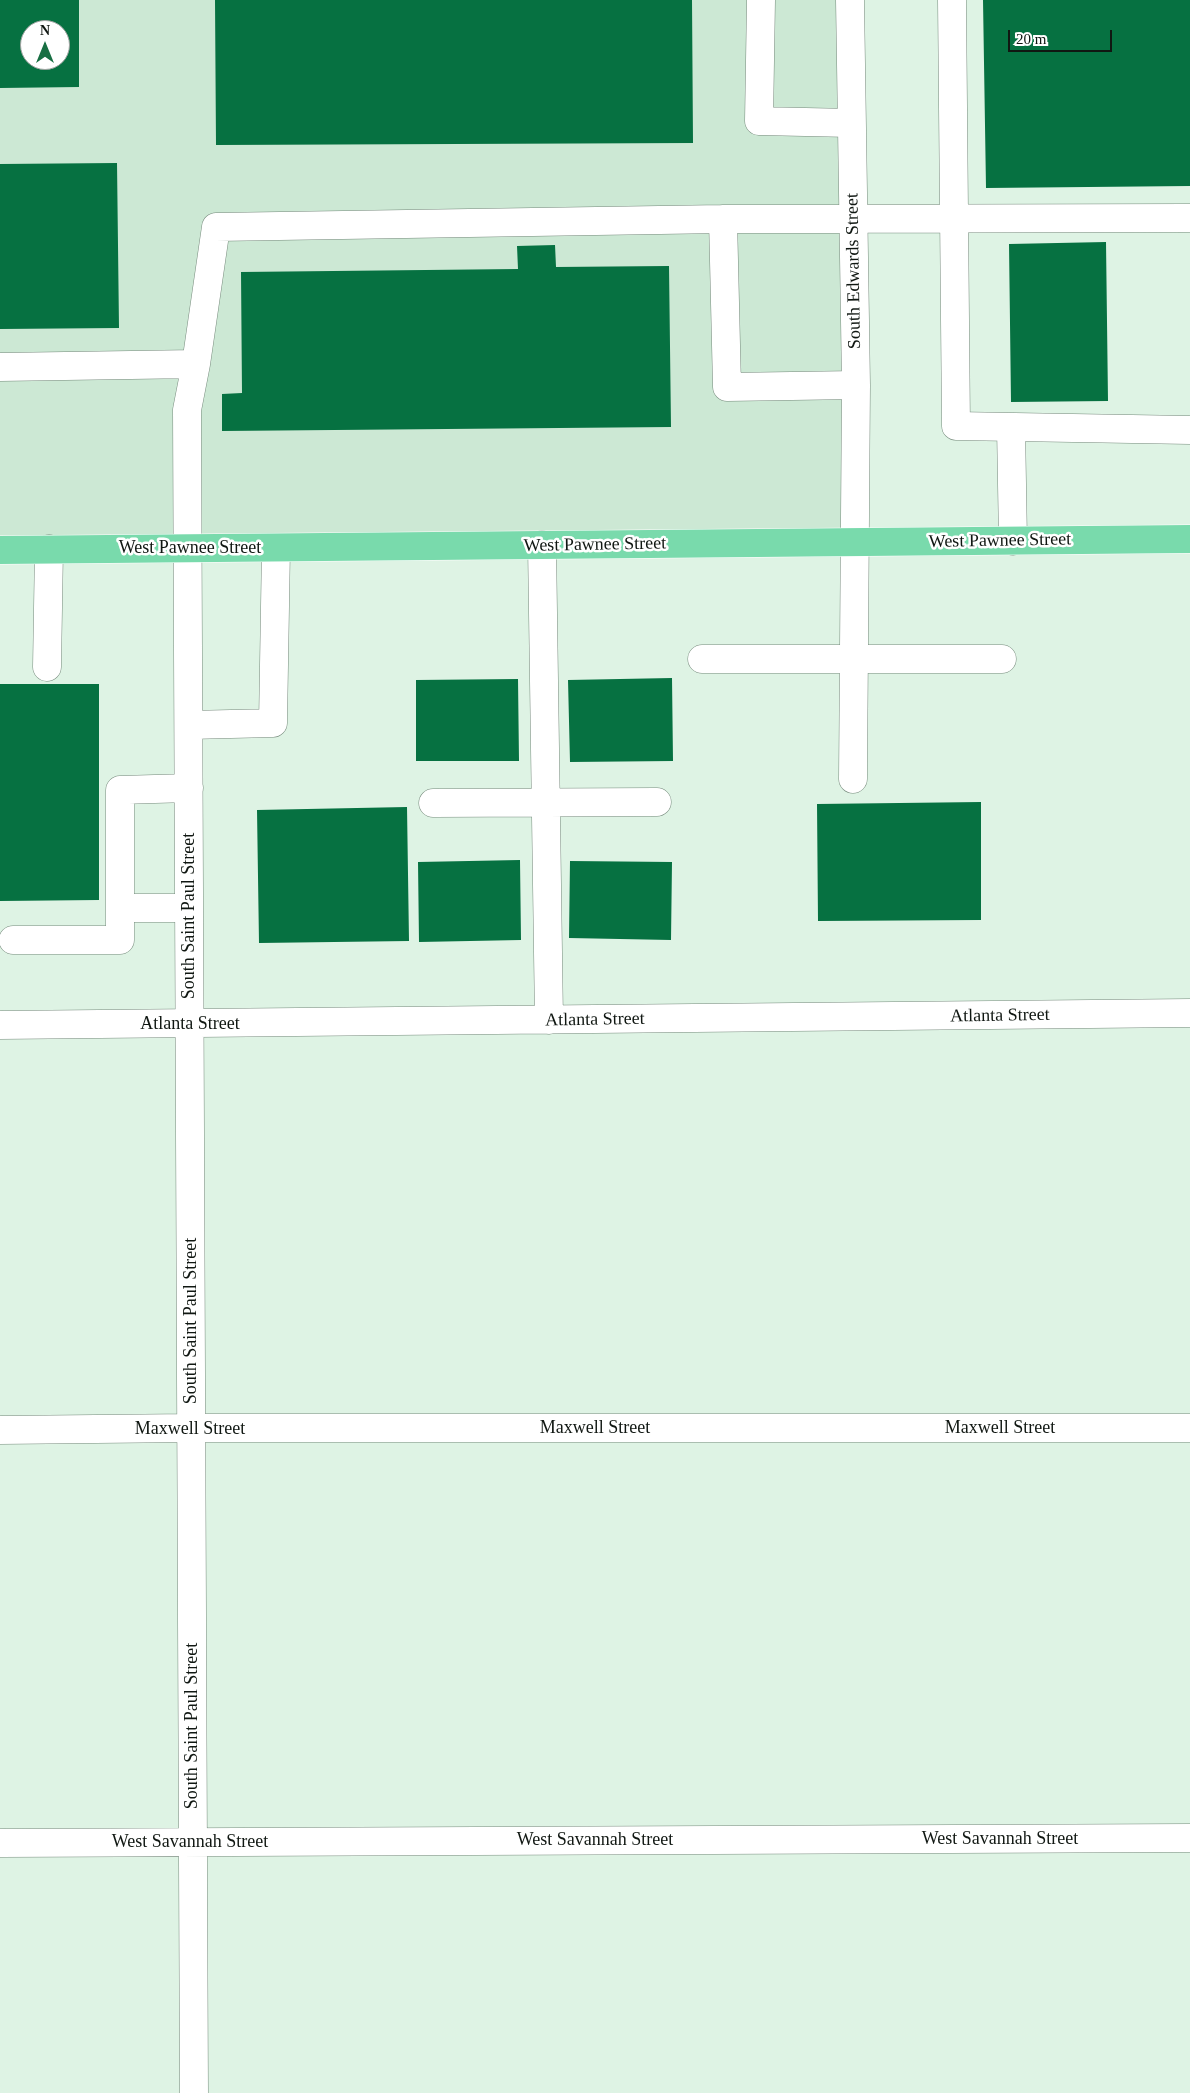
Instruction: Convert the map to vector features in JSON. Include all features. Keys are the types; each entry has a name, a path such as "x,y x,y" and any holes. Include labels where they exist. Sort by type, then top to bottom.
{"main road":[{"name":"West Pawnee Street","path":"0,550 1190,539"}],"street":[{"path":"761,0 759,121 851,123"},
{"name":"South Edwards Street","path":"850,0 856,385 853,779"},
{"path":"952,0 956,426 1190,430"},
{"path":"856,385 727,387 723,219 953,217 1190,218"},
{"name":"South Saint Paul Street","path":"194,2093 187,410 196,364 216,227 723,219"},
{"path":"0,368 196,364"},
{"path":"1011,427 1013,541"},
{"path":"542,545 549,1020"},
{"path":"189,725 274,723 276,548"},
{"path":"47,667 49,549"},
{"path":"702,659 1002,659"},
{"path":"13,940 120,940 120,790 189,788"},
{"path":"433,803 657,802"},
{"path":"120,908 189,908"},
{"name":"Atlanta Street","path":"0,1026 1190,1013"},
{"name":"Maxwell Street","path":"0,1430 191,1428 1190,1428"},
{"name":"West Savannah Street","path":"0,1843 1190,1838"}],"shaded area":[{"path":"0,0 848,0 854,542 0,548"}],"building":[{"path":"0,0 79,0 79,87 0,88"},
{"path":"215,0 692,0 693,143 216,145"},
{"path":"983,0 1190,0 1190,186 986,188"},
{"path":"117,163 119,328 0,329 0,164"},
{"path":"1106,242 1108,401 1011,402 1009,244"},
{"path":"555,245 556,267 669,266 671,427 222,431 222,394 242,393 241,272 518,269 517,246"},
{"path":"672,678 673,761 570,762 568,680"},
{"path":"518,679 519,761 416,761 416,680"},
{"path":"0,684 99,684 99,900 0,901"},
{"path":"981,802 981,920 818,921 817,804"},
{"path":"407,807 409,941 259,943 257,810"},
{"path":"520,860 521,940 419,942 418,862"},
{"path":"570,861 672,862 671,940 569,938"}]}
